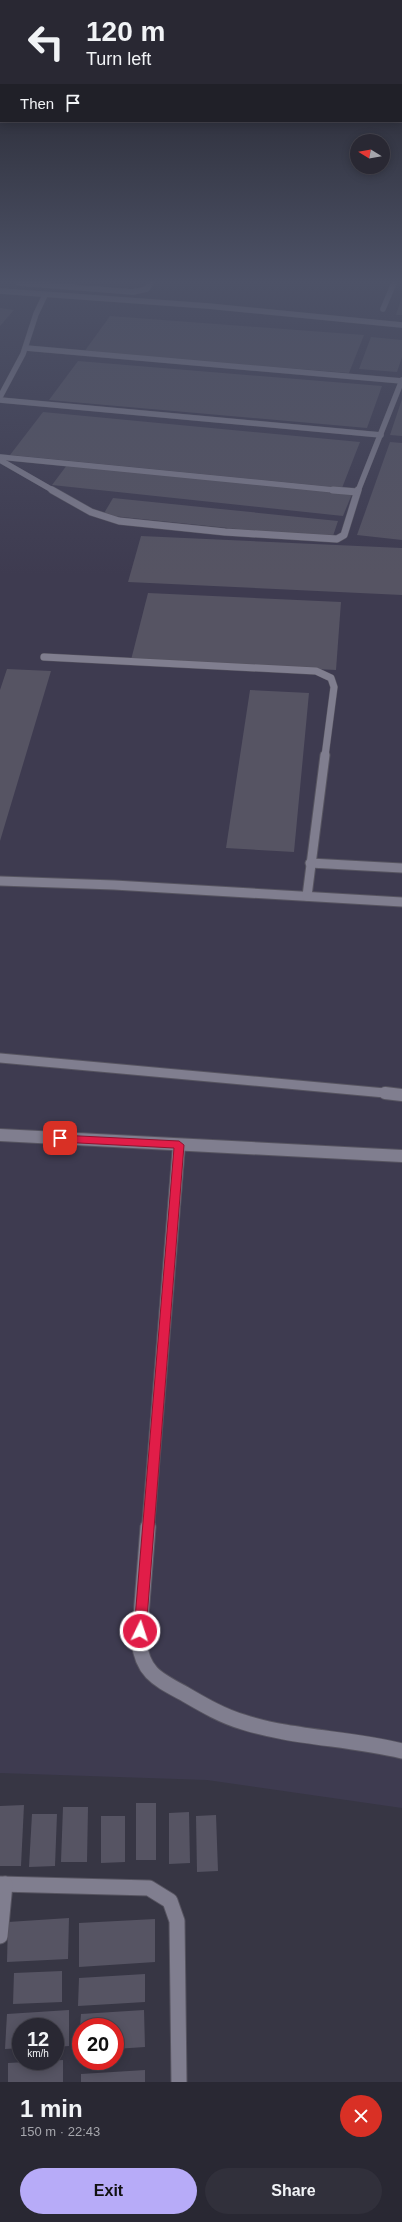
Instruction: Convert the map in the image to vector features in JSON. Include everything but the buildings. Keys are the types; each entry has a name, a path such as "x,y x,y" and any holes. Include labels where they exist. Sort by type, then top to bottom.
{"street":[{"path":"10,380 0,399 382,435"},
{"path":"0,458 91,512 119,521 135,524 338,540 344,535 357,492 382,435 402,381"},
{"path":"0,458 357,492"},
{"path":"44,657 316,671 331,678 334,687 310,863 307,896"},
{"path":"310,863 402,868"},
{"path":"0,881 114,885 402,902"},
{"path":"0,1058 402,1095"},
{"path":"0,1135 402,1156"},
{"path":"179,1145 139,1645 142,1658 148,1670 159,1680 224,1714 250,1724 344,1738 402,1751"},
{"path":"0,1936 2,1884 149,1888 170,1901 177,1920 178,2082"}],"shaded area":[{"path":"0,380 402,380 402,1808 207,1780 0,1773"}],"route":[{"path":"60,1138 179,1145 140,1631"}]}
